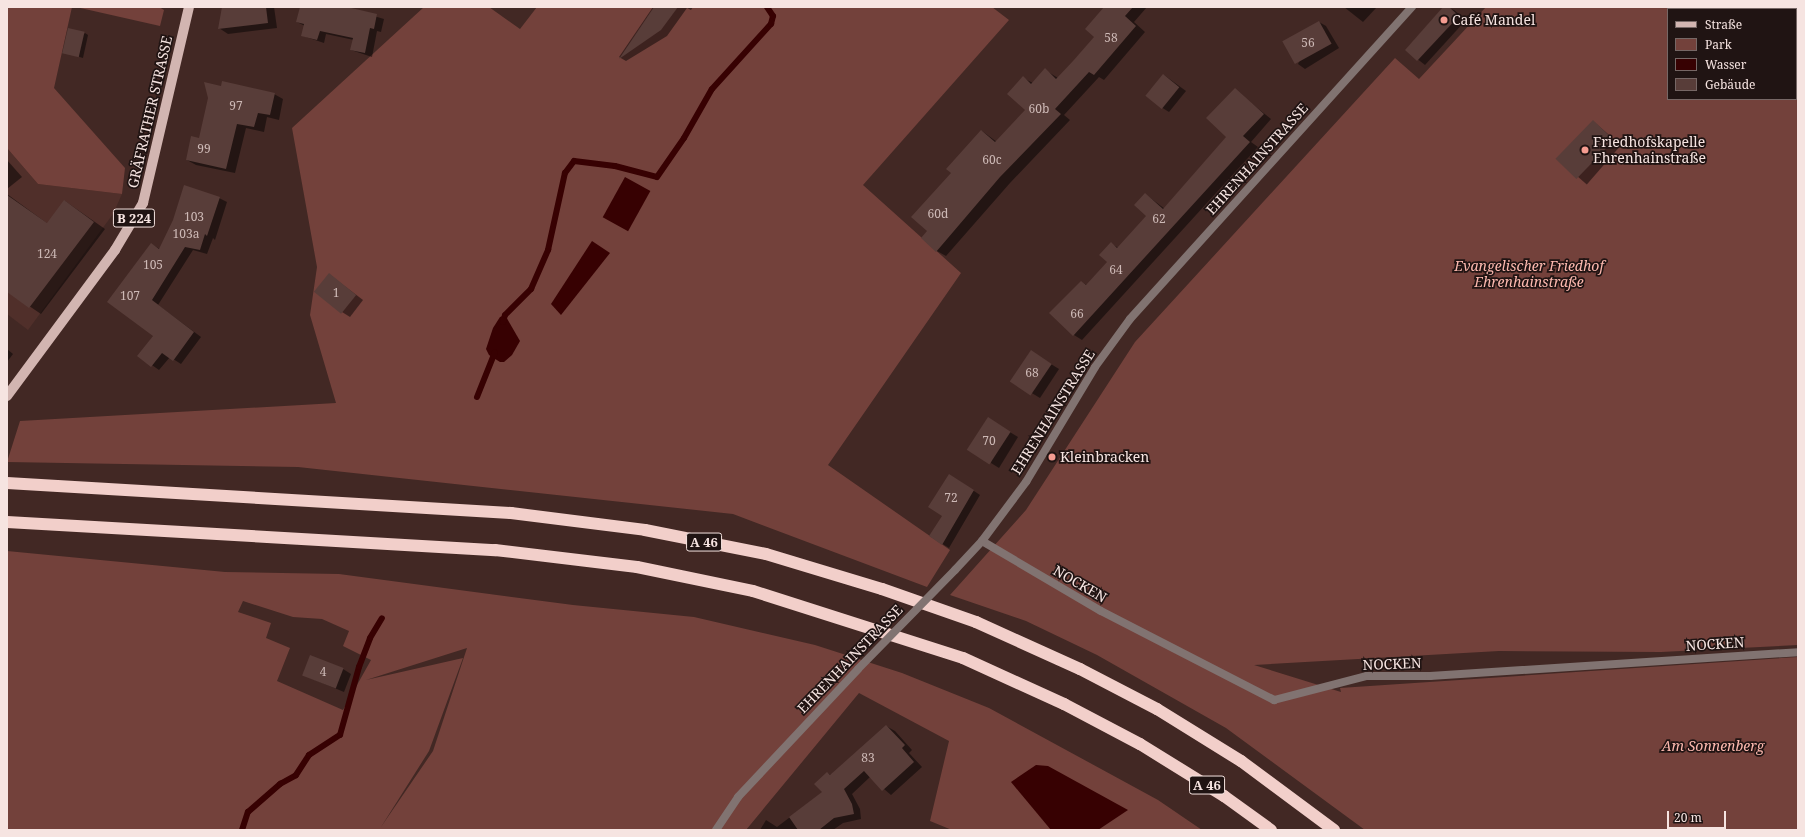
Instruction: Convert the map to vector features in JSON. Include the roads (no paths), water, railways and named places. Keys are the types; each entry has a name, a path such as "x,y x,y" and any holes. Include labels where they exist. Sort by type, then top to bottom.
{"highway":[{"name":"A 46","path":"7,484 511,513 645,530 766,554 882,589 976,622 1080,669 1157,709 1241,762 1334,830"},
{"name":"A 46","path":"7,522 495,550 637,567 753,591 963,658 1064,704 1140,744 1224,796 1271,830"}],"main road":[{"name":"GRÄFRATHER STRASSE","path":"7,396 115,250 143,202 189,7"}],"street":[{"name":"EHRENHAINSTRASSE","path":"716,830 738,798 858,669 982,541 1026,482 1095,367 1130,319 1412,7"},
{"name":"NOCKEN","path":"982,541 1101,611 1274,700 1367,676 1430,676 1798,652"}],"water":[{"path":"625,177 650,191 628,231 603,217"},
{"path":"592,241 610,253 561,315 551,304"},
{"path":"505,315 520,341 512,355 504,362 500,362 489,355 486,349 493,328 500,317"},
{"path":"1036,765 1048,766 1128,810 1098,830 1051,830 1011,782"}],"waterway":[{"path":"503,322 505,315 531,289 548,250 565,173 574,161 615,166 657,177 684,138 712,89 771,24 773,16 767,7"},
{"path":"477,397 495,352"},
{"path":"242,830 248,812 280,784 296,775 309,755 340,735 359,667 370,638 382,618"}],"place":[{"name":"Café Mandel","path":"1444,20"},
{"name":"Friedhofskapelle Ehrenhainstraße","path":"1585,150"},
{"name":"Kleinbracken","path":"1052,457"}],"park label":[{"name":"Evangelischer Friedhof Ehrenhainstraße","path":"1529,274"},
{"name":"Am Sonnenberg","path":"1713,746"}]}
